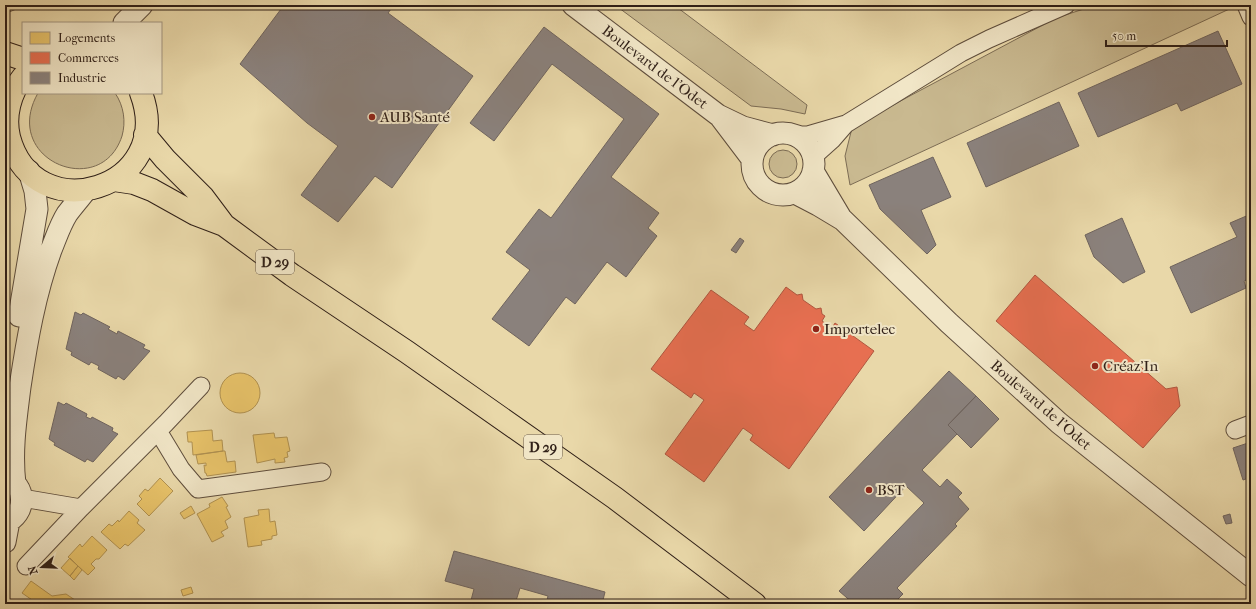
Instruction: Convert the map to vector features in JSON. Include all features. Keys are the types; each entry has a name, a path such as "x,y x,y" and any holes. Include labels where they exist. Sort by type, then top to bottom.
{"main road":[{"path":"5,53 22,59"},
{"path":"22,78 6,109 11,144 21,163 37,178 65,190 86,190 101,186 114,180 134,161 142,146 145,135 146,114 141,94"},
{"name":"D 29","path":"145,135 164,159 203,197 224,225"},
{"name":"D 29","path":"114,180 134,183 152,190 195,214 224,225 292,275 407,352 615,498 754,604"}],"street":[{"path":"125,22 142,5"},
{"path":"146,22 152,5"},
{"name":"Boulevard de l'Odet","path":"573,5 718,115 743,127 773,135 783,133 794,135 802,140 809,148 813,164 843,220"},
{"path":"794,135 808,135 846,124 961,53 1066,5"},
{"path":"1246,5 1251,17"},
{"name":"Boulevard de l'Odet","path":"718,115 752,159 752,168 758,183 771,193 778,195 795,193 843,220 949,323 1059,423 1251,576"},
{"path":"795,193 807,184 811,178 813,164 846,124"},
{"path":"752,159 759,144 773,135"},
{"path":"5,396 37,209 35,191 29,171"},
{"path":"5,542 7,522 15,517 21,508 14,487 13,447 16,415 29,331 44,271 59,229 67,214 86,190"},
{"path":"26,566 200,386"},
{"path":"1235,430 1251,424"},
{"path":"158,431 181,468 198,489 322,472"},
{"path":"14,487 28,499 81,508"}],"shaded area":[{"path":"5,5 25,5 5,14"},
{"path":"615,5 674,5 807,105 805,114 781,109 751,106"},
{"path":"1096,5 1238,5 850,185 845,156 852,128 1056,18"},
{"path":"38,94 116,94 122,109 124,125 122,136 111,156 95,166 76,169 58,164 42,153 32,137 30,117"},
{"path":"783,150 793,154 797,164 793,174 783,178 773,174 769,164 773,154"},
{"path":"5,488 10,494 11,502 5,511"}],"building: Logements":[{"path":"244,373 251,376 257,382 260,393 259,401 251,410 244,413 236,413 229,410 221,401 220,389 223,382 232,374"},
{"path":"212,430 213,441 222,440 223,451 193,455 192,442 188,442 187,432"},
{"path":"274,433 275,438 287,437 290,451 287,452 288,457 284,458 285,462 275,463 275,459 257,463 253,435"},
{"path":"225,451 227,462 235,461 236,472 207,476 204,465 206,466 206,463 198,464 196,455"},
{"path":"160,478 173,491 149,516 137,504 142,499 139,496 145,489 148,491"},
{"path":"222,497 228,506 226,507 231,517 225,521 228,528 221,532 224,536 212,542 197,514 210,507 209,504"},
{"path":"191,506 195,513 184,519 180,513"},
{"path":"269,509 270,522 275,521 277,535 272,536 272,539 261,541 262,545 248,547 244,518 259,515 258,510"},
{"path":"129,511 139,520 137,523 145,530 128,546 125,544 120,549 101,532 109,524 112,526 118,520 119,522"},
{"path":"92,536 107,550 99,559 96,559 91,564 95,568 88,575 68,557 80,544 82,547"},
{"path":"70,558 78,566 70,576 61,568"},
{"path":"78,566 82,570 74,580 70,576"},
{"path":"31,581 52,596 66,594 75,600 72,604 38,604 22,593"},
{"path":"191,587 193,593 183,596 181,590"}],"building: Commerces":[{"name":"Créaz'In","path":"1035,275 1166,389 1177,387 1180,406 1143,448 996,321"},
{"path":"786,287 797,295 802,294 803,300 816,309 821,308 822,314 825,316 822,321 832,328 835,323 874,351 789,469 750,440 753,435 743,428 704,482 665,454 704,400 694,393 691,398 651,369 711,290 749,317 744,324 754,331"}],"building: Industrie":[{"name":"AUB Santé","path":"284,5 394,5 388,13 473,76 392,188 375,176 338,222 301,195 338,146 307,123 240,64"},
{"path":"544,27 659,114 611,177 659,213 648,228 657,236 626,277 607,262 575,304 566,297 529,346 492,319 530,270 506,252 539,209 551,218 624,119 552,64 494,141 470,123"},
{"path":"1218,31 1242,84 1181,111 1177,103 1098,137 1078,93"},
{"path":"1059,102 1079,146 986,187 967,143"},
{"path":"933,157 951,197 921,210 936,245 927,254 880,209 869,185"},
{"path":"1251,214 1251,278 1244,281 1246,288 1191,313 1170,267 1237,237 1230,223"},
{"path":"1122,218 1145,272 1123,283 1094,257 1085,235"},
{"path":"740,238 744,241 736,253 731,250"},
{"path":"75,312 81,315 83,313 110,327 108,329 117,334 118,331 145,345 143,348 150,351 124,380 118,376 116,379 98,369 99,366 91,362 89,365 71,355 72,352 66,349"},
{"name":"BST","path":"949,371 976,396 948,425 957,434 922,470 940,487 947,479 962,493 958,497 969,509 955,524 957,526 897,588 903,594 893,604 887,599 882,604 854,604 839,591 924,503 906,486 864,531 829,497"},
{"path":"976,396 999,419 971,448 948,425"},
{"path":"58,402 64,405 66,403 87,414 86,417 91,419 92,417 113,428 112,431 118,434 93,462 87,459 85,462 54,445 55,443 49,439"},
{"path":"1251,442 1251,477 1243,480 1233,448"},
{"path":"1230,514 1232,523 1226,524 1223,516"},
{"path":"454,551 605,592 602,604 546,604 548,596 520,588 515,604 470,604 474,589 445,581"},
{"path":"411,602 411,604 398,604"}],"place":[{"name":"AUB Santé","path":"372,117"},
{"name":"Importelec","path":"816,329"},
{"name":"Créaz'In","path":"1095,366"},
{"name":"BST","path":"869,490"}]}
